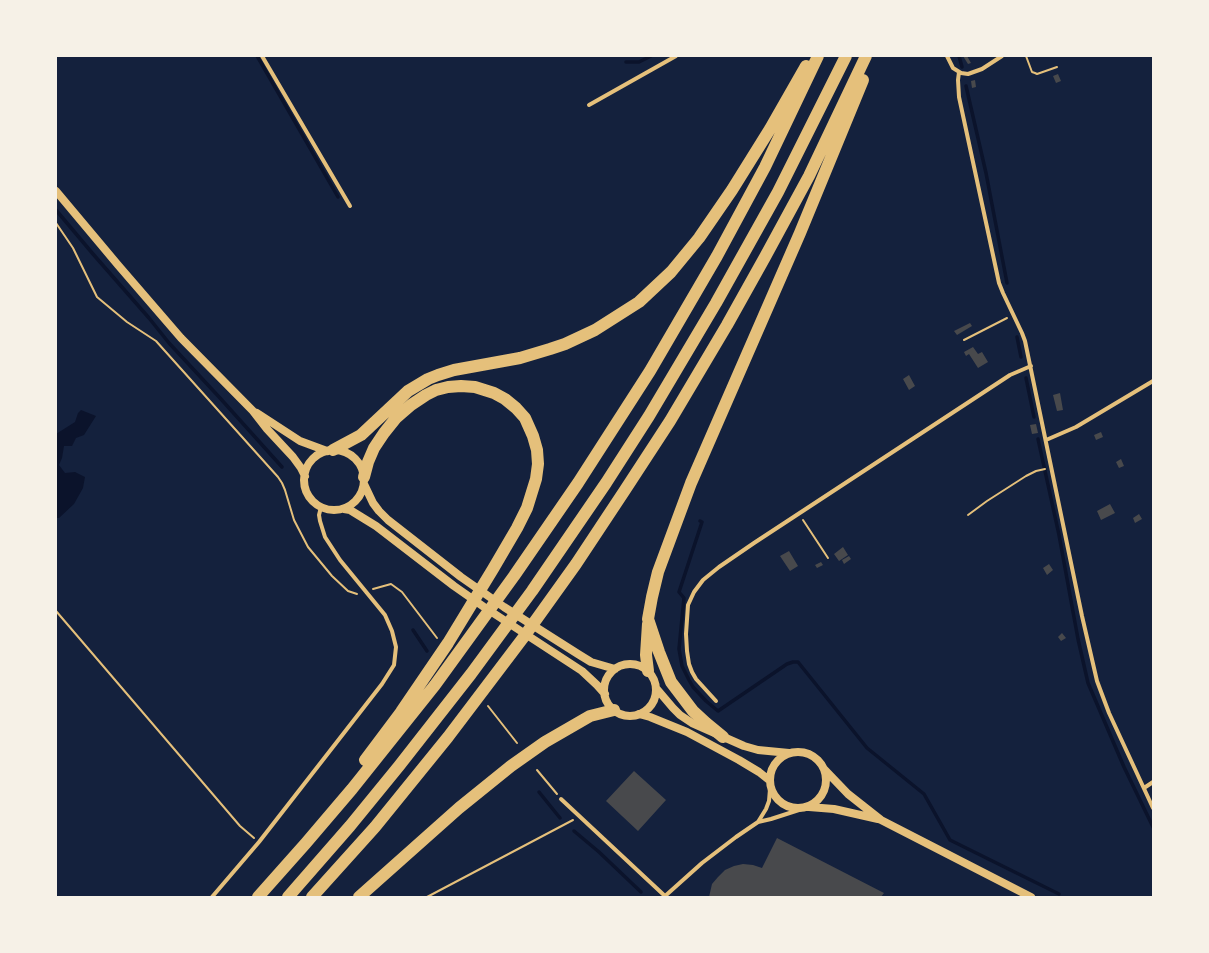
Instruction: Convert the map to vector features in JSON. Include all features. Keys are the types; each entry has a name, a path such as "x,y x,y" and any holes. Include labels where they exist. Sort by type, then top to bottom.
{"highway":[{"path":"330,450 361,435 408,391 428,379 454,370 520,358 550,350 595,330 639,302 671,272 699,238 732,190 770,129 811,56"},
{"path":"258,897 352,789 435,685 514,576 589,466 654,364 717,256 765,167 818,56"},
{"path":"288,897 350,826 471,674 532,591 606,483 678,368 736,269 792,164 846,56"},
{"path":"312,897 375,827 448,737 523,638 576,564 625,490 674,414 766,257 809,176 866,56"},
{"path":"648,671 646,640 652,597 658,572 688,489 800,234 873,56"},
{"path":"306,843 425,678 493,569 519,523 530,499 537,472 537,450 531,430 524,418 516,408 505,399 494,393 475,387 448,387 436,390 426,395 396,418 374,448 368,462 364,480"},
{"path":"648,619 671,682 693,711 723,737"},
{"path":"359,897 453,813 511,766 545,742 590,716 614,710"}],"main road":[{"path":"56,191 182,338 253,411 267,429 293,457 305,476"},
{"path":"253,411 300,441 330,450 346,452 354,457 360,464 364,480 373,503 388,520 461,577 504,607 591,662 616,669"},
{"path":"330,450 319,454 312,460 307,468 304,482 307,492 313,501 321,507 332,510 350,510 376,526 454,586 582,671 605,694"},
{"path":"344,509 357,500 361,495 364,480"},
{"path":"630,664 642,666 648,671 653,677 656,688 655,698 647,709 639,714 628,716 614,710 609,705 605,694 605,684 611,673 622,665 630,664"},
{"path":"656,688 680,715 692,723 723,737 758,750 808,754 819,761 824,769 848,794 880,820 1031,897"},
{"path":"639,714 687,732 759,772 769,780"},
{"path":"789,753 775,763 769,780 770,789 775,798 783,805 792,808 834,809 880,820"},
{"path":"805,808 816,802 824,791 826,778 824,769"}],"street":[{"path":"262,56 350,206"},
{"path":"589,105 676,56"},
{"path":"947,56 953,68 959,72 968,74 978,72 1002,56"},
{"path":"959,72 959,97 999,283 1025,341 1082,616 1097,681 1109,714 1153,808"},
{"path":"716,701 696,679 689,664 686,634 688,605 698,586 710,574 729,560 1010,375 1030,366"},
{"path":"1046,440 1076,427 1153,381"},
{"path":"212,897 259,842 382,684 394,665 396,647 392,631 385,615 340,560 325,538 319,515 321,507"},
{"path":"1144,788 1153,782"},
{"path":"758,822 769,801 770,789"},
{"path":"561,799 665,897 702,863 758,822 805,808"}],"path":[{"path":"1026,56 1032,72 1037,74 1057,67"},
{"path":"56,224 73,248 97,297 127,322 156,341 278,477 285,490 294,520 308,547 332,576 348,591 357,594 390,584 402,592 438,639"},
{"path":"964,340 1014,315"},
{"path":"968,515 987,500 1026,476 1036,471 1052,468"},
{"path":"799,514 828,558"},
{"path":"56,611 240,826 259,842"},
{"path":"488,706 517,743"},
{"path":"537,770 561,799"},
{"path":"426,897 580,817"}],"water":[{"path":"81,410 96,416 84,435 76,438 72,446 64,446 59,465 65,473 75,472 85,477 83,488 74,504 59,518 56,518 56,434 75,422 78,413"}],"building":[{"path":"963,56 967,56 971,63 968,64"},
{"path":"1058,74 1061,81 1056,83 1053,76"},
{"path":"975,80 976,87 972,88 971,81"},
{"path":"970,323 972,326 957,335 954,331"},
{"path":"973,347 978,354 982,352 988,362 978,368 969,354 966,356 964,352"},
{"path":"909,375 915,386 909,390 903,379"},
{"path":"1060,393 1063,410 1057,411 1053,395"},
{"path":"1036,424 1038,433 1032,434 1030,425"},
{"path":"1101,432 1103,437 1096,440 1094,435"},
{"path":"1121,459 1124,466 1119,468 1116,462"},
{"path":"1110,504 1115,513 1101,520 1097,511"},
{"path":"1139,514 1142,519 1135,523 1133,518"},
{"path":"843,547 848,555 839,561 834,554"},
{"path":"789,551 798,566 790,571 780,556"},
{"path":"849,556 851,559 844,564 842,560"},
{"path":"821,562 823,565 817,568 815,565"},
{"path":"1049,564 1053,570 1047,575 1043,568"},
{"path":"1062,633 1066,638 1061,641 1058,637"},
{"path":"634,771 666,800 638,831 606,801"},
{"path":"777,838 884,893 881,897 709,897 712,884 725,870 743,864 762,868"}],"waterway":[{"path":"257,56 338,197"},
{"path":"626,62 639,62 651,56"},
{"path":"959,56 962,67"},
{"path":"966,86 986,173 1007,283"},
{"path":"56,210 169,343 282,467"},
{"path":"1017,337 1021,357"},
{"path":"1026,378 1034,417"},
{"path":"1038,439 1059,535 1078,639 1088,683 1124,767 1153,827"},
{"path":"700,521 702,522 679,592 684,598 679,649 682,666 689,680 693,687 706,701 718,711 787,664 798,662 867,748 924,794 950,840 1059,894"},
{"path":"413,630 427,651"},
{"path":"539,792 560,818"},
{"path":"574,831 599,852 641,892"}]}
